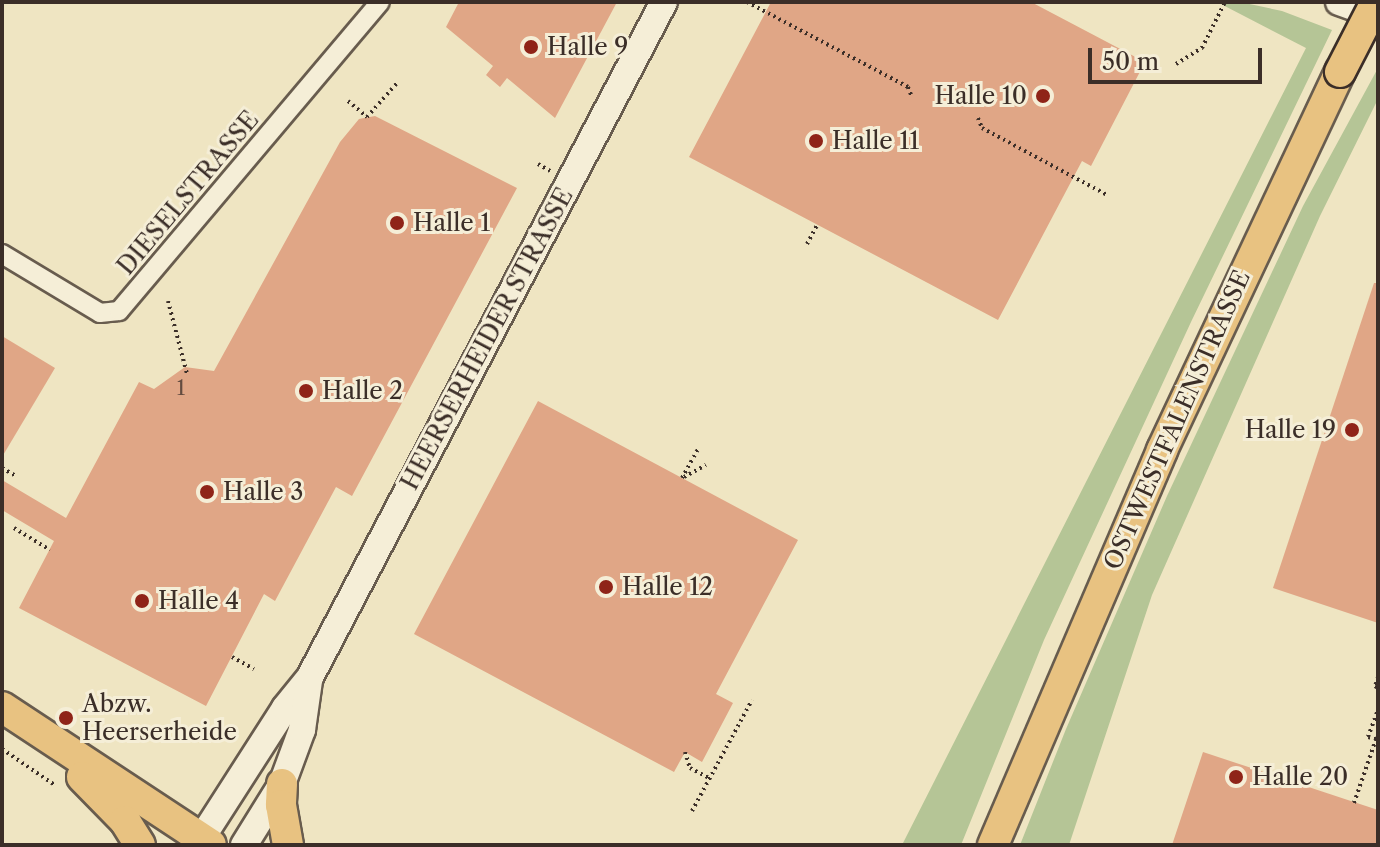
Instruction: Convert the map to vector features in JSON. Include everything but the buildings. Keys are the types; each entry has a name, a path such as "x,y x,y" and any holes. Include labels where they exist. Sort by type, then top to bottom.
{"main road":[{"name":"OSTWESTFALENSTRASSE","path":"993,845 1155,465 1376,2"},
{"path":"2,707 203,843"},
{"path":"29,725 114,807 140,845"},
{"path":"282,784 281,805 288,845"}],"street":[{"name":"DIESELSTRASSE","path":"2,254 100,313 119,311 380,2"},
{"name":"HEERSERHEIDER STRASSE","path":"203,843 285,708 310,677 664,2"},
{"path":"1339,2 1378,16"},
{"name":"HEERSERHEIDER STRASSE","path":"244,845 282,784 302,730 310,677"}],"path":[{"path":"747,2 908,87 911,95"},
{"path":"1176,64 1202,48 1225,2"},
{"path":"348,101 367,117 398,82"},
{"path":"978,118 982,128 1107,195"},
{"path":"807,244 817,225"},
{"path":"168,301 187,374"},
{"path":"699,447 682,478 706,465"},
{"path":"2,468 16,476"},
{"path":"14,528 50,550"},
{"path":"232,657 254,669"},
{"path":"1378,677 1375,686 1378,688"},
{"path":"692,811 752,700"},
{"path":"1354,803 1376,739 1368,737 1378,709"},
{"path":"685,752 690,768 709,778"}],"green space":[{"path":"1217,2 1240,2 1282,11 1332,30 1191,322 1044,640 961,845 902,845 1306,48"},
{"path":"1378,68 1378,99 1320,216 1152,595 1069,845 1020,845 1066,729 1167,496 1303,206"}],"place":[{"name":"Halle 9","path":"531,47"},
{"name":"Halle 10","path":"1043,96"},
{"name":"Halle 11","path":"816,141"},
{"name":"Halle 1","path":"397,223"},
{"name":"Halle 2","path":"306,391"},
{"name":"Halle 19","path":"1352,430"},
{"name":"Halle 3","path":"207,492"},
{"name":"Halle 12","path":"606,587"},
{"name":"Halle 4","path":"142,601"},
{"name":"Abzw. Heerserheide","path":"66,718"},
{"name":"Halle 20","path":"1236,777"}]}
